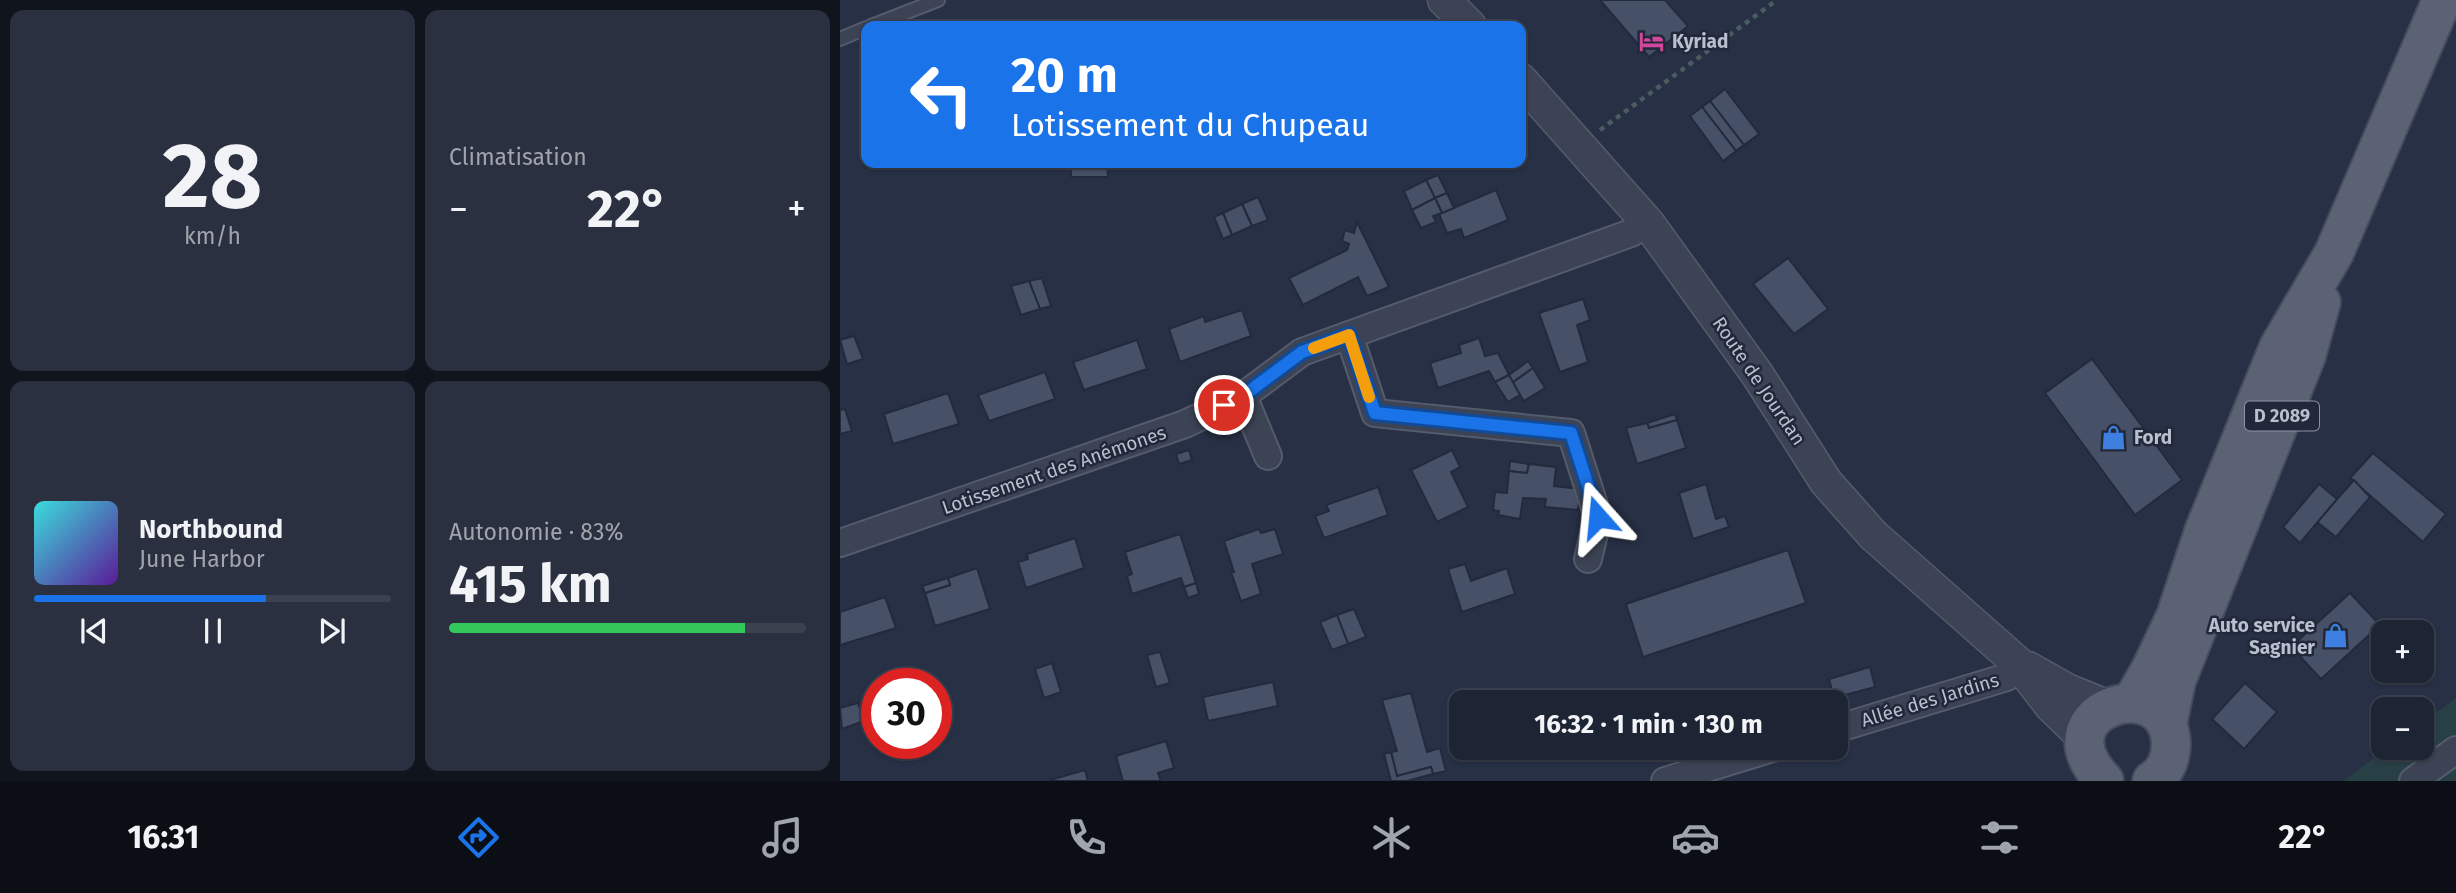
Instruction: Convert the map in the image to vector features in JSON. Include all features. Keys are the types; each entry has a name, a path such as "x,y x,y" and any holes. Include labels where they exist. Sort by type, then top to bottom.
{"main road":[{"name":"D 2089","path":"2121,704 2151,669 2176,616 2205,529 2279,347 2334,253 2442,0"},
{"name":"D 2089","path":"2166,725 2176,681 2306,356 2334,253"},
{"path":"2095,768 2090,723 2121,704 2146,706 2158,714 2171,738 2171,753 2156,780"}],"street":[{"path":"1444,0 1465,21"},
{"name":"Route de Jourdan","path":"1526,86 1648,223 1757,374 1826,482 1873,535 2018,663 2072,729 2095,768"},
{"name":"Lotissement des Anémones","path":"840,544 1185,424 1243,396 1302,352 1631,233 1648,223"},
{"path":"1349,335 1375,413 1571,433 1598,517 1588,559"},
{"path":"1243,396 1268,456"},
{"name":"Route de Jourdan","path":"2018,663 2067,690 2121,704"},
{"name":"Allée des Jardins","path":"1848,725 2007,677 2018,663"},
{"path":"2413,781 2456,750"},
{"path":"1665,781 1734,760"}],"lane":[{"path":"884,21 938,0"},
{"path":"840,39 861,30"}],"path":[{"path":"1579,145 1777,0"}],"shaded area":[{"path":"2456,698 2456,781 2343,781 2371,760 2434,760 2434,714"}],"building":[{"name":"Kyriad","path":"1600,0 1665,0 1688,26 1649,57"},
{"path":"1725,89 1759,134 1744,145 1710,101"},
{"path":"1710,101 1744,145 1736,151 1702,107"},
{"path":"1702,107 1736,151 1723,161 1690,116"},
{"path":"1071,168 1107,168 1108,177 1071,177"},
{"path":"1438,175 1447,193 1435,198 1426,180"},
{"path":"1426,180 1435,198 1412,210 1404,191"},
{"path":"1496,190 1508,220 1464,238 1461,229 1447,233 1439,214"},
{"path":"1447,193 1454,208 1442,213 1435,198"},
{"path":"1258,197 1268,220 1252,226 1242,204"},
{"path":"1435,198 1442,213 1433,216 1436,222 1421,228 1412,210"},
{"path":"1242,204 1252,226 1232,235 1223,213"},
{"path":"1223,213 1232,235 1223,239 1214,217"},
{"path":"1357,222 1389,287 1367,296 1358,277 1303,305 1289,278 1347,250 1349,244 1342,241 1345,230 1354,233"},
{"path":"1788,258 1828,309 1794,334 1753,284"},
{"path":"1042,278 1051,306 1040,309 1029,281"},
{"path":"1029,281 1040,309 1021,315 1011,286"},
{"path":"1583,299 1590,320 1577,325 1588,362 1560,372 1539,313"},
{"path":"1242,310 1251,336 1180,362 1169,329 1204,316 1205,322"},
{"path":"854,336 863,359 847,364 840,340"},
{"path":"1479,338 1485,356 1498,353 1509,375 1495,382 1489,371 1438,388 1430,363 1461,353 1459,345"},
{"path":"1137,340 1147,369 1084,390 1073,362"},
{"name":"Ford","path":"2092,359 2182,480 2135,515 2045,393"},
{"path":"1528,361 1533,368 1512,383 1509,375"},
{"path":"1533,368 1545,388 1524,401 1512,383"},
{"path":"1045,372 1055,399 989,421 978,395"},
{"path":"1509,375 1520,395 1508,402 1495,382"},
{"path":"948,393 959,424 893,444 884,414"},
{"path":"845,409 852,431 840,434 840,410"},
{"path":"1675,414 1677,420 1649,428 1647,423"},
{"path":"1677,420 1686,448 1637,464 1626,428 1647,423 1649,428"},
{"path":"1189,450 1192,460 1179,464 1176,454"},
{"path":"1452,450 1460,467 1451,472 1468,507 1437,522 1411,470"},
{"path":"2373,453 2446,514 2423,542 2350,478"},
{"path":"1510,461 1529,464 1527,473 1509,471"},
{"path":"1529,464 1556,467 1554,486 1581,489 1578,510 1545,507 1546,499 1523,498 1520,519 1498,515 1499,511 1493,510 1495,492 1507,493 1509,471 1527,473"},
{"path":"2354,480 2370,497 2336,537 2317,522"},
{"path":"1706,484 1716,519 1725,516 1729,527 1693,539 1679,493"},
{"path":"2319,484 2337,499 2300,543 2283,527"},
{"path":"1378,487 1388,515 1324,538 1315,516 1329,511 1326,505"},
{"path":"1259,529 1261,533 1275,529 1283,554 1252,564 1261,594 1241,601 1224,541"},
{"path":"1180,534 1196,583 1184,587 1181,578 1132,594 1127,576 1132,574 1125,552"},
{"path":"1075,538 1084,568 1026,588 1018,562 1028,559 1027,554"},
{"path":"1788,550 1806,603 1643,657 1626,604"},
{"path":"1465,564 1471,581 1507,568 1515,594 1462,612 1448,569"},
{"path":"977,568 990,609 935,626 925,593 950,585 948,578"},
{"path":"948,578 950,585 925,593 922,586"},
{"path":"1196,583 1199,594 1188,598 1184,587"},
{"name":"Auto service Sagnier","path":"2350,593 2375,620 2371,620 2371,633 2321,679 2291,647"},
{"path":"885,597 896,628 840,645 840,612"},
{"path":"1354,609 1366,637 1348,644 1337,615"},
{"path":"1337,615 1348,644 1332,650 1320,622"},
{"path":"1160,652 1170,683 1156,687 1147,655"},
{"path":"1052,663 1061,692 1044,698 1035,669"},
{"path":"1870,667 1875,687 1848,694 1848,690 1832,690 1829,679"},
{"path":"1273,682 1278,706 1208,721 1203,697"},
{"path":"2245,683 2277,712 2244,749 2212,719"},
{"path":"1411,693 1427,752 1440,748 1446,771 1433,774 1431,767 1397,776 1391,752 1397,751 1382,700"},
{"path":"858,703 861,722 842,729 840,708"},
{"path":"1166,741 1174,768 1158,773 1161,781 1123,781 1116,756"},
{"path":"1391,752 1397,776 1431,767 1433,774 1407,781 1391,781 1384,754"},
{"path":"1085,770 1088,781 1050,781 1050,780"}],"slow traffic":[{"path":"1314,348 1349,335 1369,397"}],"place":[{"name":"Kyriad","path":"1652,41"},
{"name":"Ford","path":"2114,437"},
{"name":"Auto service Sagnier","path":"2335,636"}],"route":[{"path":"1224,405 1243,396 1302,352 1349,335 1375,413 1571,433 1598,517"}]}
